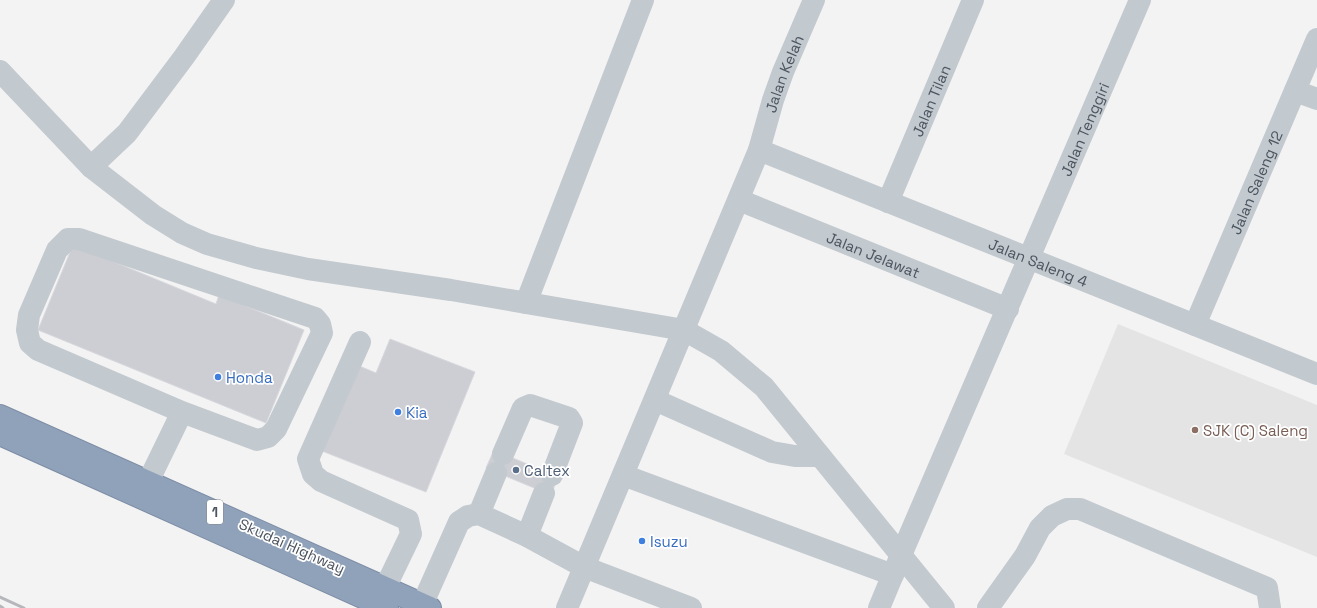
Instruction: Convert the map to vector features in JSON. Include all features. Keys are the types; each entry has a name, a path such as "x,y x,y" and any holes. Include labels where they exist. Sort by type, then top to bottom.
{"highway":[{"name":"Skudai Highway","path":"0,416 148,482 386,598"},
{"name":"Skudai Highway","path":"0,434 386,598 426,606"}],"street":[{"path":"91,167 127,133 184,57 224,0"},
{"path":"526,303 643,0"},
{"name":"Jalan Kelah","path":"567,608 760,150 773,100 783,72 814,0"},
{"name":"Jalan Tilan","path":"888,202 973,0"},
{"name":"Jalan Tenggiri","path":"879,608 1140,0"},
{"name":"Jalan Saleng 12","path":"1195,326 1317,39"},
{"path":"0,71 91,167 153,215 182,233 207,244 256,258 308,269 443,289 684,330 722,351 764,387 944,608"},
{"path":"1295,91 1317,99"},
{"name":"Jalan Saleng 4","path":"760,150 1317,374"},
{"name":"Jalan Jelawat","path":"739,200 1008,309"},
{"path":"68,239 79,239 315,318 320,324 322,332 276,429 268,437 257,440 182,412 38,350 30,343 27,330 29,315 57,250 68,239"},
{"path":"360,342 308,459 313,474 320,481 408,520 411,534 386,598"},
{"path":"655,400 772,452 795,456 820,456"},
{"path":"479,514 523,408 530,405 569,418 572,423 527,536"},
{"path":"148,482 182,412"},
{"path":"623,475 893,575"},
{"path":"988,608 1025,556 1040,528 1052,516 1067,509 1080,509 1267,588 1270,608"},
{"path":"426,606 459,522 468,516 479,514 527,536 584,567 691,608"}],"shaded area":[{"name":"SJK (C) Saleng","path":"1118,324 1317,405 1317,557 1064,454"}],"building":[{"name":"Honda","path":"73,245 216,304 219,295 304,330 266,423 38,330"},
{"name":"Kia","path":"390,339 475,372 426,492 322,451 357,365 376,373"},
{"name":"Caltex","path":"494,450 558,477 551,495 486,468"}],"railway":[{"path":"0,597 24,608"}],"place":[{"name":"Honda","path":"218,377"},
{"name":"Kia","path":"398,412"},
{"name":"SJK (C) Saleng","path":"1195,430"},
{"name":"Caltex","path":"516,470"},
{"name":"Isuzu","path":"642,541"}]}
